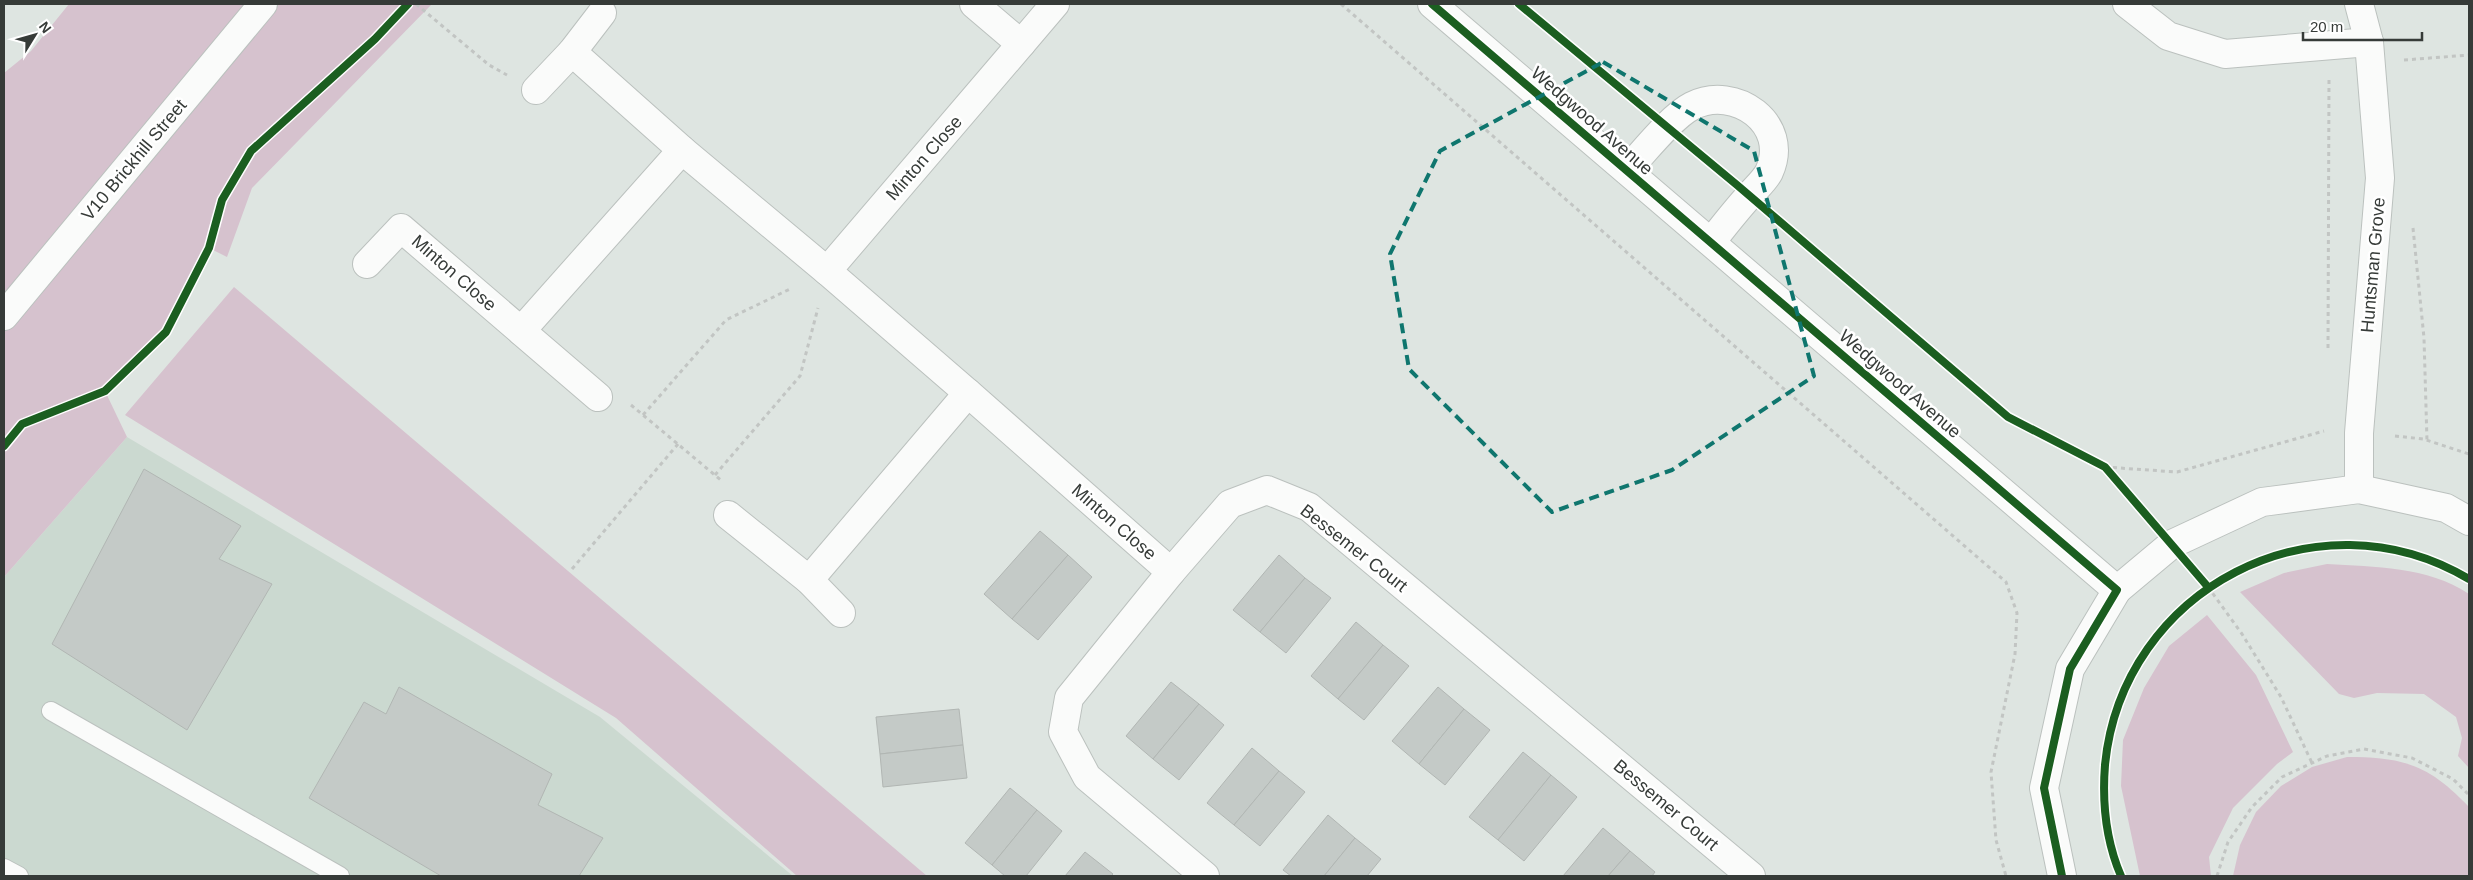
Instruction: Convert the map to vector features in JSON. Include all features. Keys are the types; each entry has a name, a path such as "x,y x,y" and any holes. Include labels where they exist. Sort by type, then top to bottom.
{"street":[{"name":"V10 Brickhill Street","path":"4,316 264,4"},
{"path":"974,4 1021,44"},
{"name":"Minton Close","path":"827,271 1055,4"},
{"name":"Wedgwood Avenue","path":"1432,4 2117,590"},
{"path":"2127,4 2168,36 2225,54 2369,42"},
{"name":"Huntsman Grove","path":"2359,4 2369,42 2380,178 2359,433 2359,489"},
{"path":"536,90 572,52 602,13"},
{"name":"Minton Close","path":"572,52 682,150 827,271 968,393 1171,572"},
{"path":"1626,170 1689,107 1704,100 1727,98 1745,106 1760,116 1772,134 1774,156 1769,173 1711,242"},
{"path":"521,331 682,150"},
{"name":"Minton Close","path":"367,264 401,228 598,396"},
{"path":"809,580 968,393"},
{"path":"2062,876 2044,788 2070,669 2117,590 2172,544 2262,502 2359,489 2446,508 2469,521"},
{"name":"Bessemer Court","path":"1205,876 1087,777 1063,732 1069,698 1171,572 1230,504 1267,490 1309,507 1752,876"},
{"path":"728,515 809,580 841,613"}],"lane":[{"path":"51,711 340,876"},
{"path":"4,868 18,876"}],"path":[{"path":"416,4 489,65 536,90"},
{"path":"1341,4 2006,582 2017,613 2015,654 1991,772 1996,840 2006,876"},
{"path":"2328,358 2330,45"},
{"path":"2401,60 2469,55"},
{"path":"643,415 726,320 827,271"},
{"path":"715,475 800,376 827,271"},
{"path":"598,396 620,395 738,494 728,515"},
{"path":"2323,431 2324,422"},
{"path":"2105,467 2177,472 2323,431 2422,439 2469,454"},
{"path":"572,569 678,444"},
{"path":"2096,462 2105,467 2111,474"},
{"path":"2172,544 2205,590 2242,634 2281,697 2312,763"},
{"path":"2205,590 2216,583"},
{"path":"2217,876 2228,842 2252,807 2282,777 2327,756 2364,749 2412,758 2453,779 2469,795"}],"highlighted area":[{"path":"1603,62 1754,151 1814,376 1672,470 1552,512 1409,369 1390,254 1440,151"}],"shaded area":[{"path":"69,4 432,4 252,188 227,257 209,248 166,332 105,391 127,437 4,577 4,73 31,51"},
{"path":"234,287 927,876 797,876 616,718 125,415"},
{"path":"127,437 600,717 793,876 4,876 4,577"},
{"path":"2327,564 2382,567 2418,573 2453,585 2469,594 2469,768 2458,756 2462,738 2456,717 2424,694 2377,693 2354,698 2339,694 2240,592 2284,573"},
{"path":"2207,615 2256,675 2293,752 2277,764 2233,808 2209,857 2211,876 2140,876 2121,786 2123,740 2144,688 2169,646"},
{"path":"2347,757 2384,759 2414,766 2441,781 2455,793 2469,807 2469,876 2233,876 2240,845 2256,812 2281,786 2312,767"}],"building":[{"path":"144,469 241,526 219,559 272,584 187,730 52,644"},
{"path":"1040,531 1068,555 1012,619 984,594"},
{"path":"1068,555 1092,577 1038,640 1012,619"},
{"path":"1279,555 1305,578 1260,632 1233,610"},
{"path":"1305,578 1331,598 1286,653 1260,632"},
{"path":"1356,622 1383,645 1338,699 1311,676"},
{"path":"1383,645 1409,666 1364,720 1338,699"},
{"path":"1171,682 1199,704 1153,759 1126,736"},
{"path":"399,687 552,774 538,805 603,838 579,876 441,876 309,798 364,702 386,714"},
{"path":"1438,687 1464,709 1419,764 1392,741"},
{"path":"1199,704 1224,725 1179,780 1153,759"},
{"path":"959,709 963,745 880,754 876,717"},
{"path":"1464,709 1490,730 1445,785 1419,764"},
{"path":"963,745 967,778 883,787 880,754"},
{"path":"1252,748 1279,771 1234,825 1207,803"},
{"path":"1523,752 1551,775 1498,840 1469,817"},
{"path":"1279,771 1305,792 1260,846 1234,825"},
{"path":"1551,775 1577,797 1524,861 1498,840"},
{"path":"1010,788 1037,810 992,865 965,843"},
{"path":"1037,810 1062,831 1026,876 1005,876 992,865"},
{"path":"1328,815 1355,838 1324,876 1291,876 1283,870"},
{"path":"1603,828 1630,851 1608,876 1563,876"},
{"path":"1355,838 1381,859 1367,876 1324,876"},
{"path":"1630,851 1655,872 1652,876 1608,876"},
{"path":"1085,852 1113,874 1111,876 1065,876"}],"cycle path":[{"path":"4,446 22,424 105,391 166,332 209,248 222,200 251,151 375,39 408,4"},
{"path":"1432,4 2117,590 2070,669 2044,788 2062,876"},
{"path":"1519,4 1737,185 2008,417 2105,467 2208,587"},
{"path":"2121,876 2106,822 2104,793 2105,765 2119,703 2148,649 2187,605 2236,572 2291,551 2350,545 2410,554 2469,579"}]}
